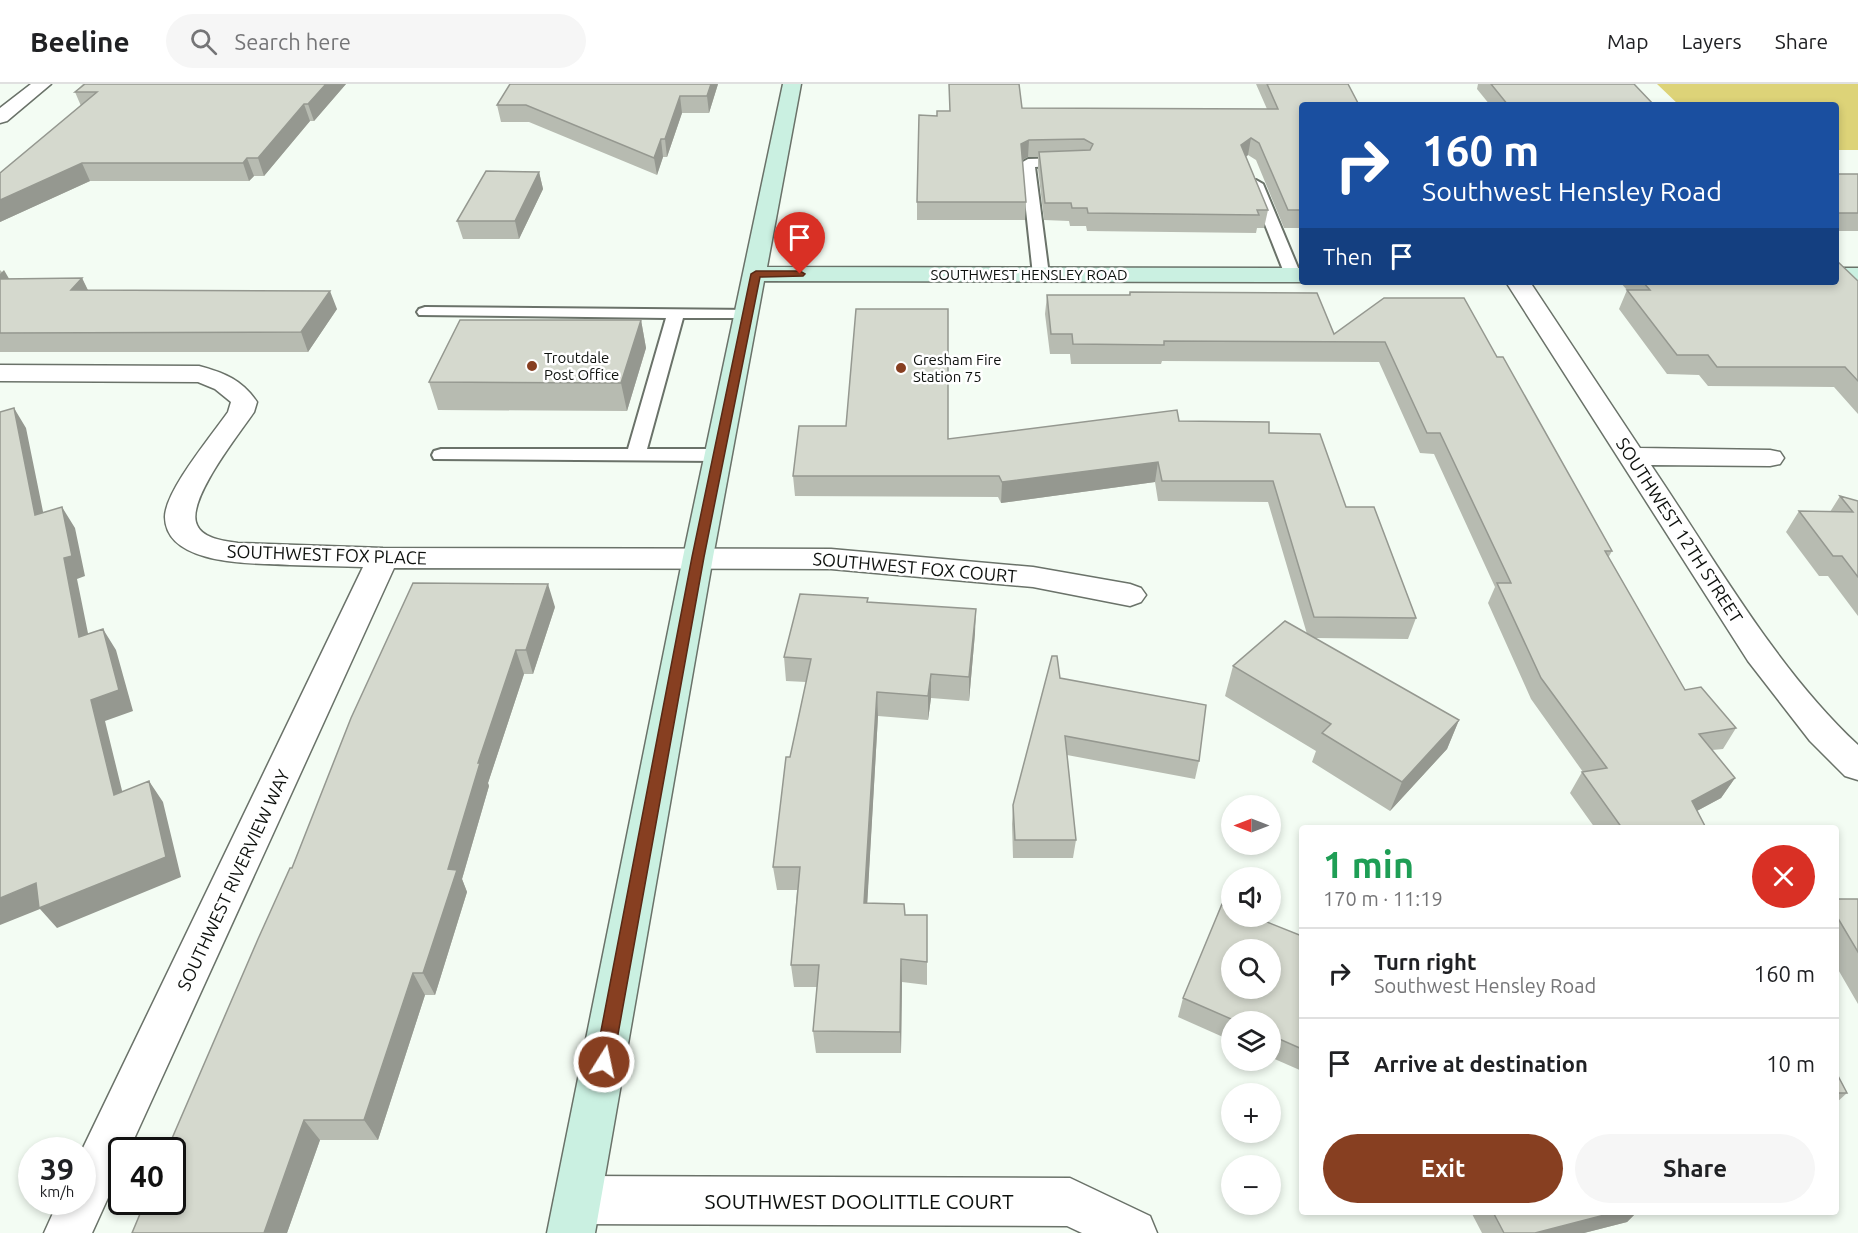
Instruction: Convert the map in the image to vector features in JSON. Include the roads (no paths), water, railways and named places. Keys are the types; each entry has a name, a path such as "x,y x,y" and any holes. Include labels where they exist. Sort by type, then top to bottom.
{"street":[{"path":"0,117 42,84"},
{"path":"574,1216 698,557 792,84"},
{"name":"SOUTHWEST HENSLEY ROAD","path":"756,274 1298,274"},
{"path":"1839,275 1858,275"},
{"name":"SOUTHWEST 12TH STREET","path":"1520,285 1760,653 1822,732 1858,766"},
{"name":"SOUTHWEST FOX PLACE","path":"0,373 182,373 215,378 237,391 244,402 241,412 188,490 180,517 183,530 194,540 213,549 238,553 383,558 698,557"},
{"path":"1632,456 1770,458"},
{"name":"SOUTHWEST FOX COURT","path":"698,557 831,558 1033,577 1130,596"},
{"name":"SOUTHWEST RIVERVIEW WAY","path":"96,1171 383,558"},
{"name":"SOUTHWEST DOOLITTLE COURT","path":"574,1216 1070,1202 1133,1233"},
{"name":"SOUTHWEST RIVERVIEW WAY","path":"68,1233 76,1215"}],"lane":[{"path":"1041,274 1028,163 1083,162"},
{"path":"1251,171 1298,274"},
{"path":"425,312 748,313"},
{"path":"636,455 676,313"},
{"path":"441,455 719,455"}],"place":[{"name":"Troutdale Post Office","path":"532,366"},
{"name":"Gresham Fire Station 75","path":"901,368"}]}
